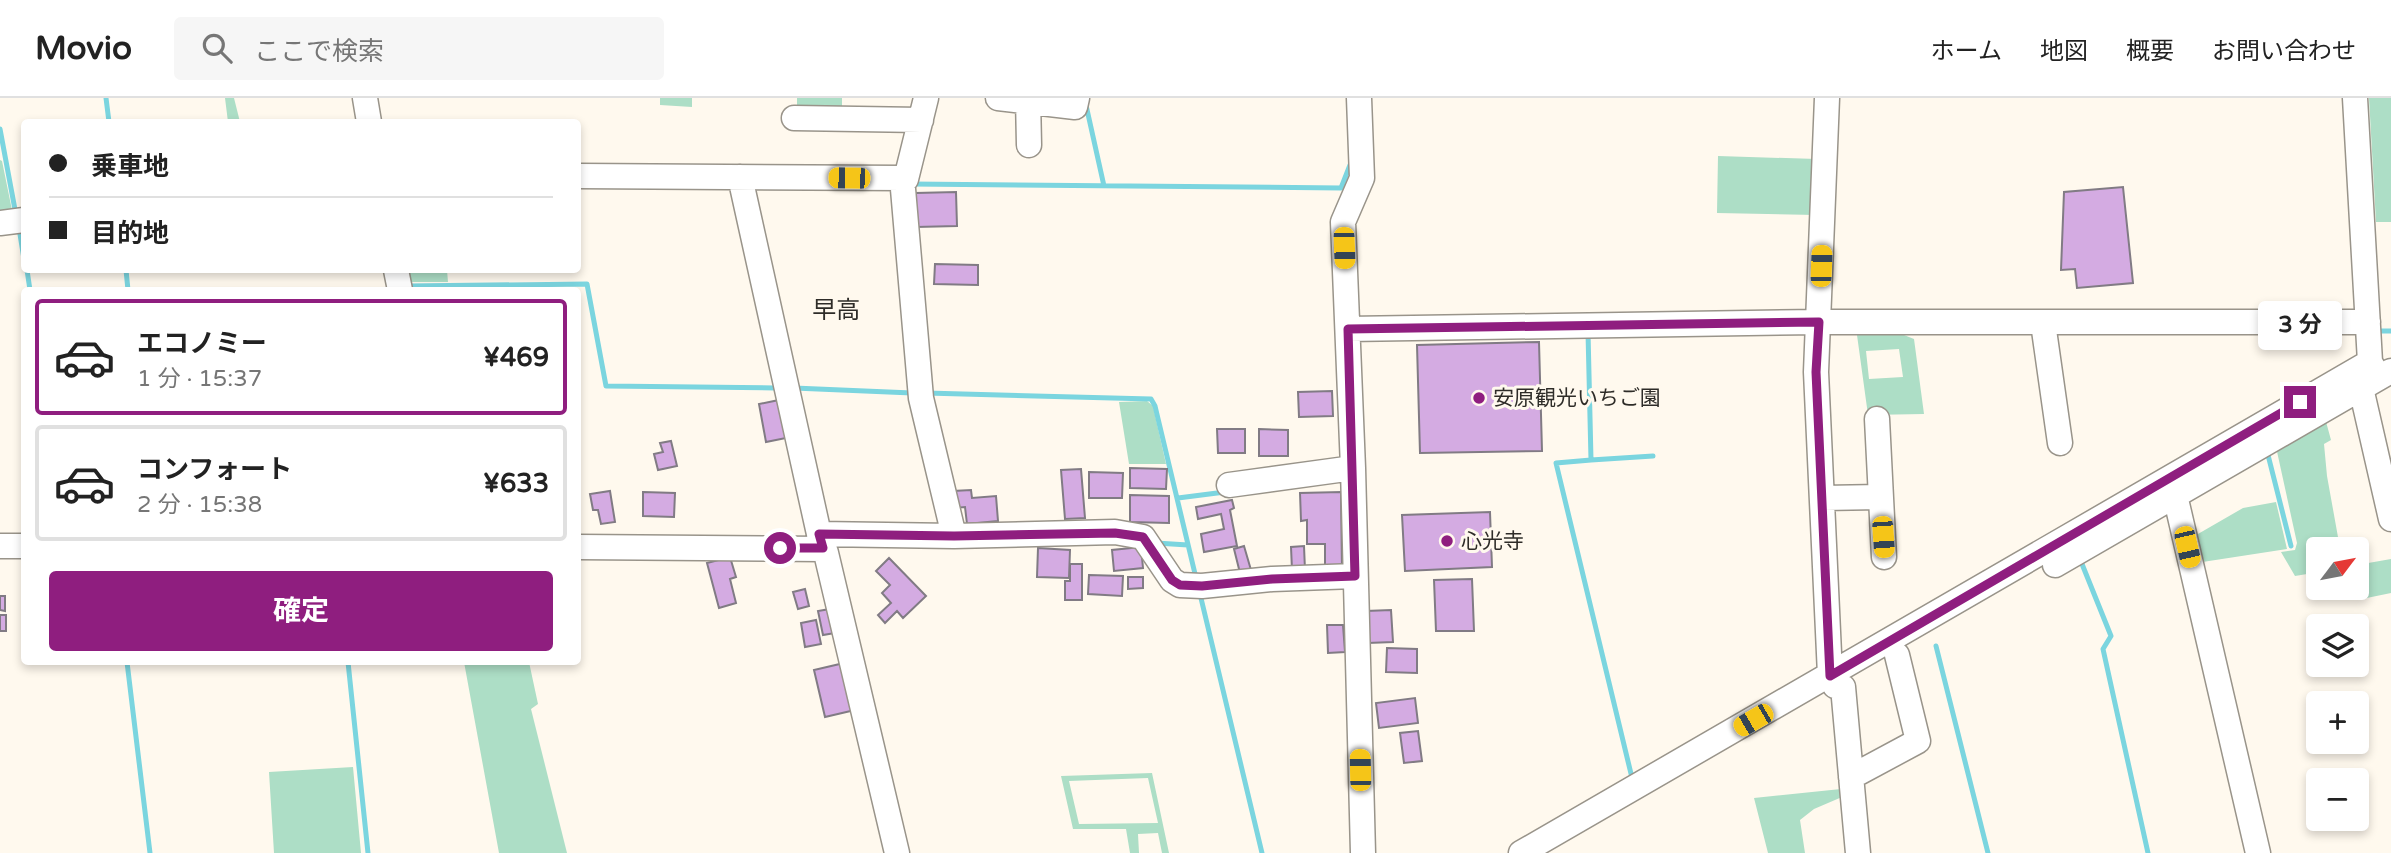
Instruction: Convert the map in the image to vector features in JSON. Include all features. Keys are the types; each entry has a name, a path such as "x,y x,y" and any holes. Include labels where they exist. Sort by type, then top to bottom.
{"street":[{"path":"365,98 368,119"},
{"path":"998,98 1075,107 1077,98"},
{"path":"1359,98 1362,178 1343,222 1354,329 1353,468 1363,853"},
{"path":"1827,98 1816,372 1832,682 1852,777 1858,853"},
{"path":"2355,98 2368,328 2391,519"},
{"path":"1028,100 1029,145"},
{"path":"794,118 924,109 903,183 920,393 954,536"},
{"path":"581,176 741,183 903,183"},
{"path":"741,183 821,541 897,853"},
{"path":"1354,329 2043,323 2368,328"},
{"path":"2043,323 2060,443"},
{"path":"1554,853 1832,682 1897,655 2175,495 2375,373"},
{"path":"1521,853 1832,682 2375,373"},
{"path":"1877,419 1884,557"},
{"path":"1229,485 1353,468"},
{"path":"2175,495 2259,853"},
{"path":"1823,498 1880,497"},
{"path":"581,547 1115,533 1143,537 1172,580 1180,585 1355,576"},
{"path":"0,545 21,546"},
{"path":"1852,777 1918,741 1897,655"}],"green space":[{"path":"225,98 234,98 239,119 228,119"},
{"path":"660,98 692,98 692,107 660,105"},
{"path":"797,98 842,98 842,115 797,115"},
{"path":"2369,98 2391,98 2391,222 2376,222"},
{"path":"1718,156 1817,159 1816,215 1717,213"},
{"path":"0,160 2,161 13,215 0,216"},
{"path":"404,273 447,273 448,282 405,282"},
{"path":"1857,335 1904,335 1914,339 1924,414 1868,415","holes":["1899,349 1903,377 1869,379 1866,351"]},
{"path":"1147,401 1153,406 1166,464 1129,464 1119,402"},
{"path":"2325,418 2331,440 2324,444 2327,476 2338,537 2306,537 2306,574 2295,576 2281,552 2295,550 2297,543 2276,447"},
{"path":"2276,502 2287,549 2196,563 2191,538 2243,508"},
{"path":"2391,559 2391,593 2370,597 2370,563"},
{"path":"465,665 530,665 538,704 531,709 567,853 499,853"},
{"path":"353,767 361,853 274,853 269,772"},
{"path":"1152,773 1169,853 1162,853 1158,833 1138,834 1139,853 1130,853 1126,829 1073,829 1061,776","holes":["1148,778 1158,823 1079,824 1069,781"]},
{"path":"1841,789 1842,797 1814,809 1800,820 1805,853 1768,853 1754,798"}],"building":[{"path":"2123,187 2133,283 2077,288 2075,269 2061,270 2064,192"},
{"path":"956,192 957,226 916,227 916,193"},
{"path":"935,264 978,265 978,285 934,284"},
{"name":"安原観光いちご園","path":"1539,342 1542,451 1420,453 1417,345"},
{"path":"1332,391 1333,416 1299,417 1298,392"},
{"path":"779,400 786,438 766,442 759,404"},
{"path":"1217,429 1245,429 1245,453 1218,453"},
{"path":"1259,429 1288,430 1288,456 1259,456"},
{"path":"671,441 677,466 658,470 654,454 663,452 660,443"},
{"path":"1130,468 1167,469 1166,489 1130,488"},
{"path":"1081,469 1085,518 1065,519 1061,470"},
{"path":"1089,472 1123,473 1122,498 1089,498"},
{"path":"971,490 972,498 996,496 998,521 967,524 965,507 954,508 953,491"},
{"path":"610,491 615,522 601,524 598,510 593,510 590,494"},
{"path":"643,492 675,493 674,517 643,516"},
{"path":"1341,492 1342,568 1325,568 1325,544 1307,544 1307,520 1301,521 1300,493"},
{"path":"1130,495 1169,496 1169,523 1130,522"},
{"path":"1232,500 1234,508 1230,510 1237,546 1204,552 1201,534 1224,529 1221,514 1198,519 1196,507"},
{"path":"1490,512 1492,567 1405,571 1402,515"},
{"path":"1244,546 1251,570 1240,573 1234,549"},
{"path":"1304,546 1305,570 1292,570 1291,547"},
{"path":"1141,547 1143,568 1114,571 1112,550"},
{"path":"1038,548 1070,550 1069,578 1037,577"},
{"path":"730,557 736,577 730,579 736,603 719,608 707,563"},
{"path":"889,558 926,596 903,618 897,611 885,623 878,615 891,603 882,593 890,585 876,571"},
{"path":"1070,564 1082,564 1082,600 1065,600 1065,581 1070,581"},
{"path":"1089,575 1123,576 1122,596 1088,594"},
{"path":"1128,577 1143,577 1143,588 1128,589"},
{"path":"1472,579 1474,631 1436,631 1434,580"},
{"path":"805,589 809,606 798,609 793,592"},
{"path":"0,596 5,596 5,611 0,610"},
{"path":"830,609 835,633 823,635 818,611"},
{"path":"1391,610 1393,642 1368,643 1366,611"},
{"path":"0,615 6,615 6,631 0,631"},
{"path":"816,620 821,644 805,647 801,623"},
{"path":"1327,625 1343,625 1345,652 1328,653"},
{"path":"1387,648 1417,649 1417,673 1386,672"},
{"path":"844,663 855,710 825,717 814,670"},
{"path":"1415,698 1418,723 1379,728 1376,703"},
{"path":"1418,731 1422,761 1404,763 1400,733"}],"waterway":[{"path":"106,98 109,119"},
{"path":"1086,105 1104,186"},
{"path":"0,129 16,215"},
{"path":"910,184 1341,188 1350,165"},
{"path":"19,228 21,240"},
{"path":"27,273 30,287"},
{"path":"126,273 128,287"},
{"path":"408,286 587,284 606,386 775,388"},
{"path":"2373,331 2391,331"},
{"path":"1588,332 1591,460 1556,463 1633,782"},
{"path":"794,388 912,393"},
{"path":"926,393 1151,399 1155,406 1196,578"},
{"path":"2267,451 2291,546"},
{"path":"1591,460 1653,456"},
{"path":"1178,498 1225,492"},
{"path":"1156,543 1188,545"},
{"path":"2080,559 2111,636 2103,649 2148,853"},
{"path":"1200,594 1262,853"},
{"path":"1936,646 1988,853"},
{"path":"127,665 150,853"},
{"path":"348,665 368,853"}],"place":[{"name":"安原観光いちご園","path":"1479,398"},
{"name":"心光寺","path":"1447,541"}],"district":[{"name":"早高","path":"836,310"}],"route":[{"path":"780,548 823,548 819,534 954,536 1115,533 1143,537 1172,580 1190,587 1272,579 1355,576 1348,329 1819,322 1816,372 1830,676 2300,402"}]}
